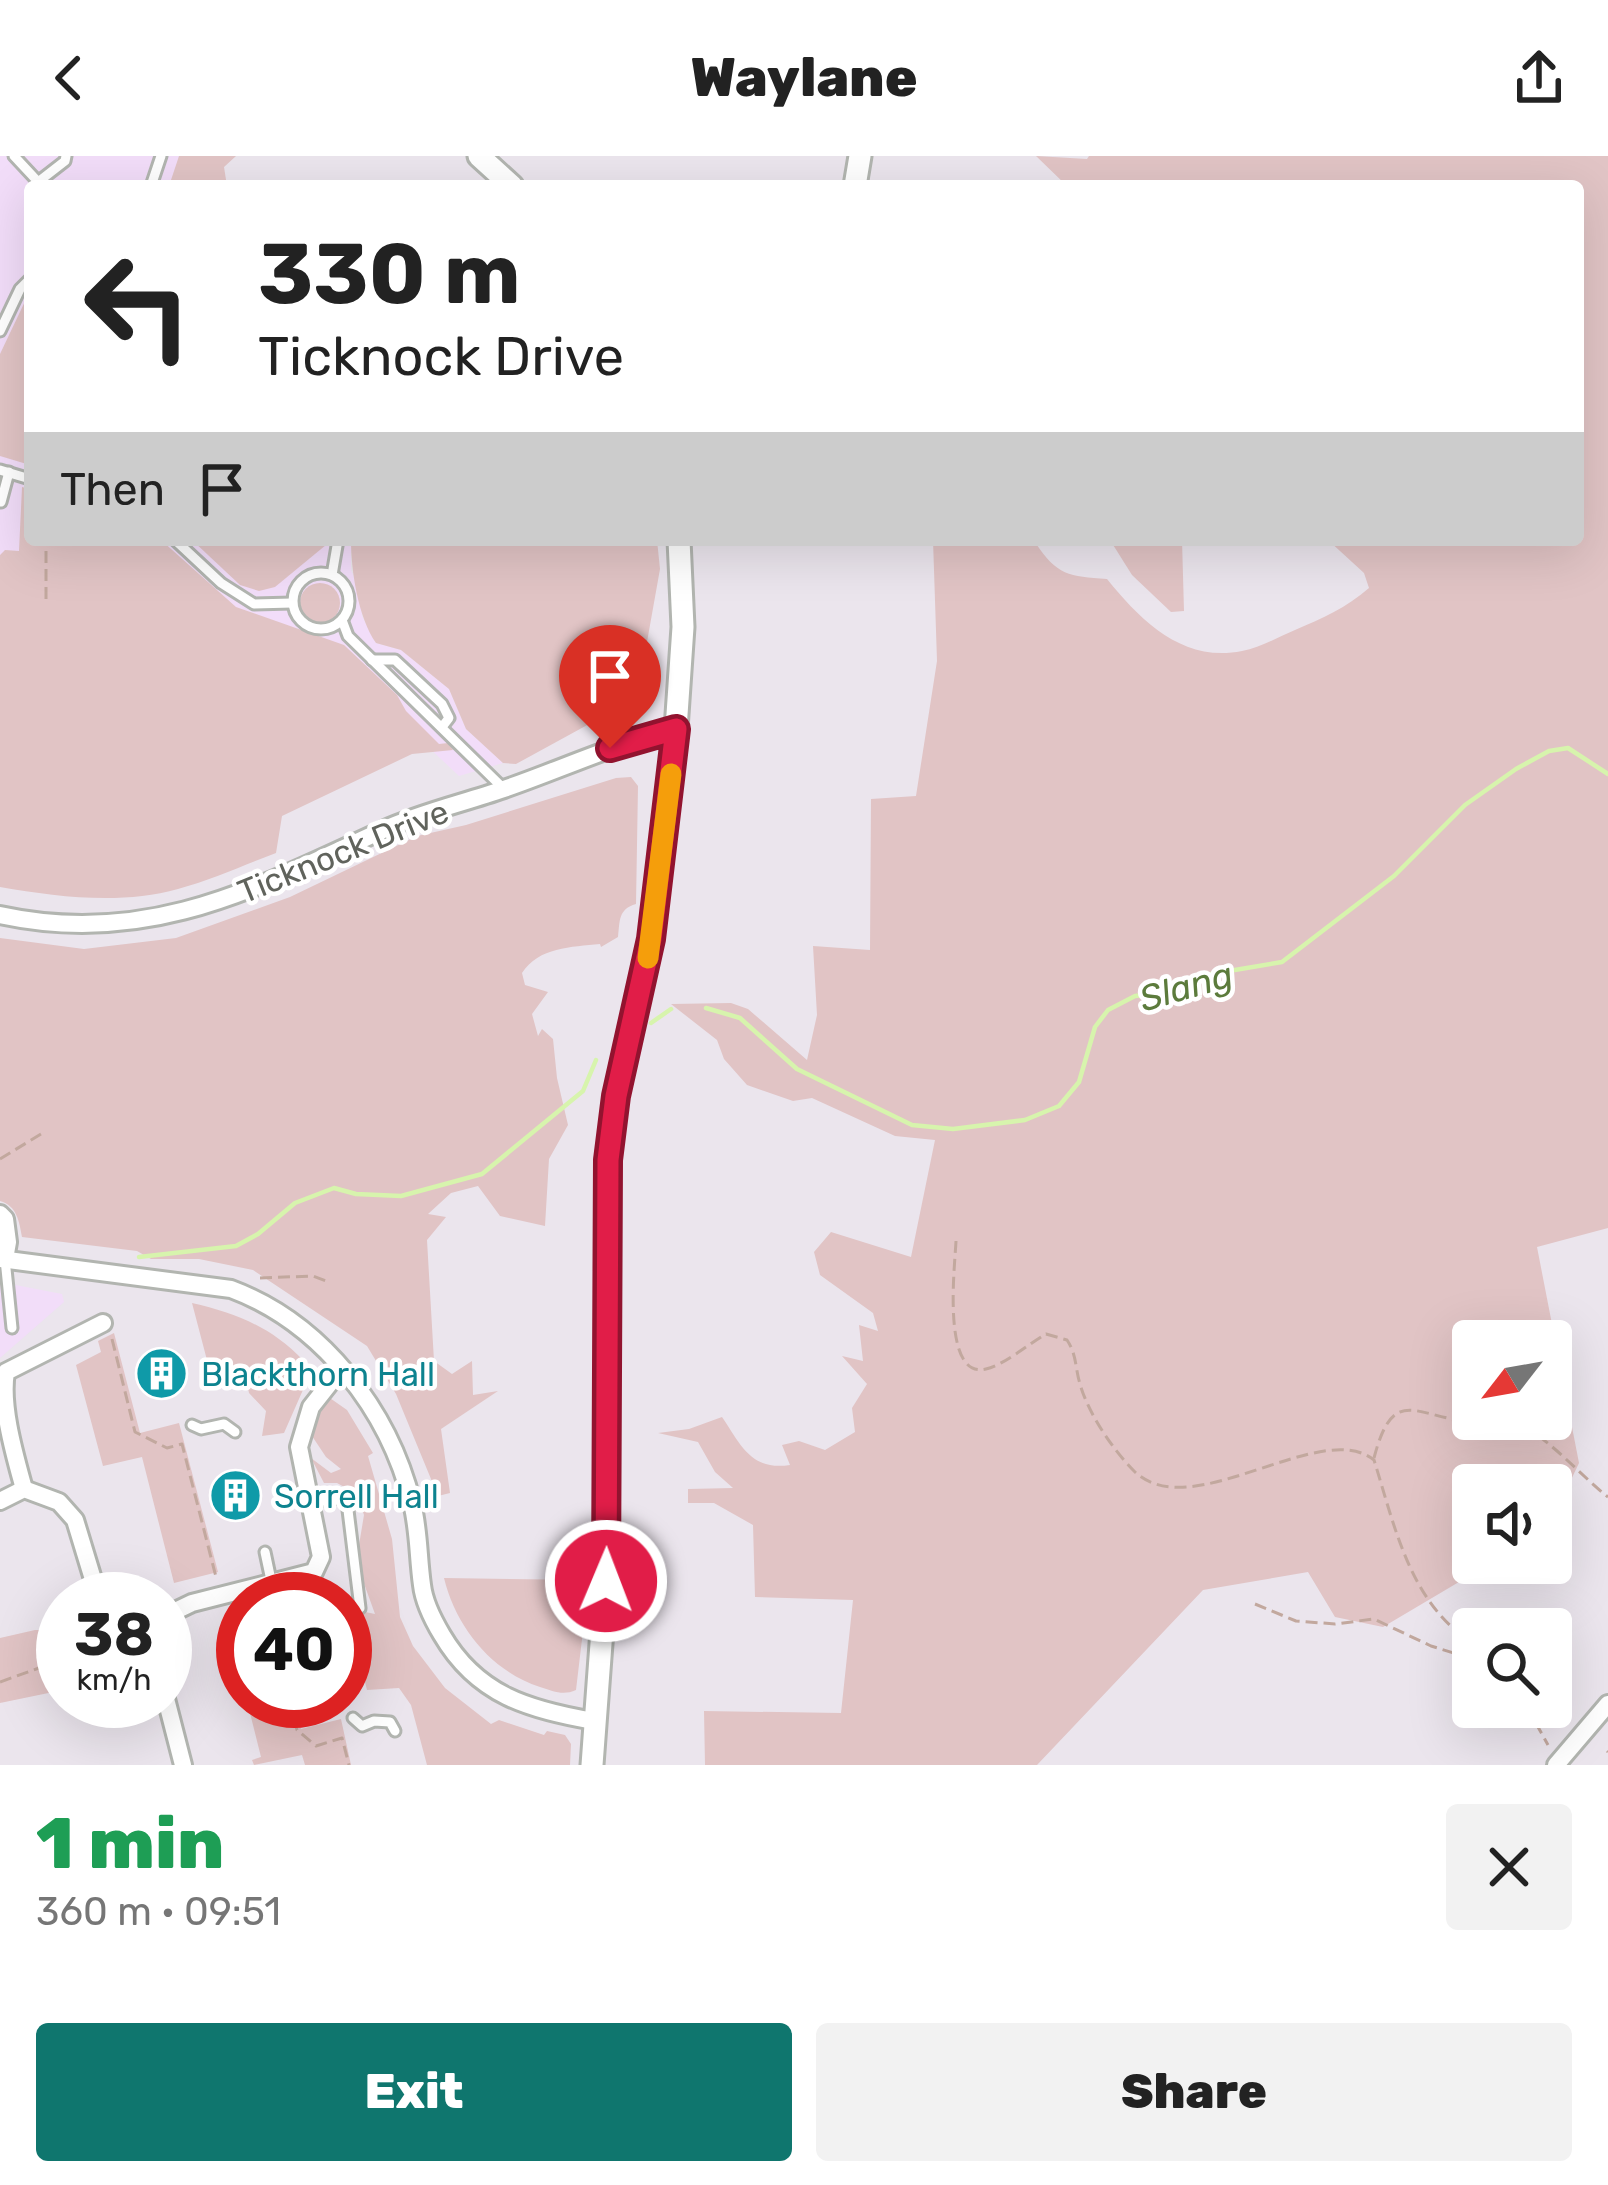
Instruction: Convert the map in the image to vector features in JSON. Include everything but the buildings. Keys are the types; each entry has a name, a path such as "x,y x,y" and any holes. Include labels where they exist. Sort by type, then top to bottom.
{"street":[{"path":"479,156 505,180"},
{"path":"592,1765 607,1563 608,1160 616,1096 651,939 676,729 683,627 680,546"},
{"name":"Ticknock Drive","path":"0,915 94,925 184,913 289,876 408,819 676,729"},
{"path":"0,1214 8,1242 2,1259 231,1289 286,1317 368,1401 401,1464 419,1535 422,1587 428,1609 452,1652 473,1676 509,1700 538,1711 594,1720"},
{"path":"24,1489 1,1385 13,1366 104,1323"},
{"path":"81,1334 89,1353"},
{"path":"314,1572 321,1557 299,1447 311,1407 341,1369"},
{"path":"0,1501 24,1489 59,1502 75,1520 91,1572"},
{"path":"1558,1763 1608,1704"},
{"path":"173,1728 183,1765"}],"lane":[{"path":"14,156 36,180"},
{"path":"44,180 66,156"},
{"path":"0,331 24,285"},
{"path":"1,502 4,471"},
{"path":"181,546 221,583 254,604 292,603"},
{"path":"332,575 337,546"},
{"path":"342,620 316,630 300,621 292,603 297,585 313,574 332,575 349,595 342,620 348,636 504,789"},
{"path":"372,660 395,661 442,704 448,718 442,728"},
{"path":"2,1259 12,1328"},
{"path":"192,1424 201,1429 224,1424 235,1432"},
{"path":"312,1503 337,1498 346,1502 354,1572"},
{"path":"265,1552 269,1572"},
{"path":"372,1722 389,1722 395,1731"}],"path":[{"path":"46,546 46,599"},
{"path":"0,1159 40,1134"},
{"path":"956,1241 954,1341 975,1369 987,1369 1046,1334 1067,1340 1089,1406 1133,1470 1149,1483 1217,1483 1252,1469 1339,1450 1364,1452 1374,1460 1401,1547 1432,1610 1452,1626"},
{"path":"260,1278 313,1276 329,1282"},
{"path":"104,1323 135,1432 167,1448 182,1444 216,1577"},
{"path":"1374,1460 1387,1424 1406,1409 1422,1408 1470,1422 1516,1422 1550,1445 1608,1497"},
{"path":"1255,1604 1296,1621 1335,1624 1374,1619 1452,1652"},
{"path":"0,1682 36,1669"},
{"path":"297,1728 316,1746 342,1738 349,1765"},
{"path":"1539,1728 1558,1763"}],"shaded area":[{"path":"0,156 181,156 175,180 24,180 24,546 351,546 351,570 360,591 362,616 376,643 401,650 449,689 466,729 503,763 459,776 336,660 0,697"},
{"path":"179,156 236,156 224,167 226,180 171,180"},
{"path":"1036,156 1608,156 1608,1228 1537,1247 1551,1320 1452,1320 1452,1440 1572,1440 1572,1427 1579,1463 1572,1478 1572,1464 1452,1464 1456,1584 1383,1627 1335,1617 1308,1572 1203,1590 1037,1765 705,1765 704,1711 841,1713 853,1600 755,1597 753,1525 714,1503 688,1503 688,1489 733,1488 715,1472 698,1442 658,1433 689,1429 722,1417 748,1454 777,1466 790,1465 782,1445 799,1441 825,1450 855,1432 852,1408 867,1384 842,1356 863,1361 859,1325 878,1331 873,1313 820,1275 814,1252 831,1232 911,1257 935,1140 895,1136 812,1098 793,1101 747,1085 724,1059 717,1040 671,1004 731,1003 748,1009 807,1060 817,1015 813,946 870,950 871,799 916,796 937,661 933,546 1038,546 1065,572 1107,579 1134,610 1182,645 1221,653 1269,642 1334,612 1369,588 1364,573 1335,546 1584,546 1584,180 1061,180"},
{"path":"24,303 24,463 0,456 0,354"},
{"path":"22,487 24,546 168,546 236,607 344,645 397,695 439,744 448,743 453,750 412,754 282,816 276,853 191,885 112,898 0,887 0,555 5,550 19,551"},
{"path":"198,546 325,546 275,587 259,591 240,585"},
{"path":"351,546 658,546 660,569 642,670 632,679 622,706 516,764 503,763 466,729 449,689 401,650 376,643 364,620"},
{"path":"1114,546 1182,546 1184,611 1171,612 1132,575"},
{"path":"320,583 334,589 340,603 334,617 320,623 306,617 300,603 306,589"},
{"path":"631,777 638,786 636,904 623,912 618,937 601,947 547,953 522,973 525,985 548,992 532,1014 538,1036 542,1029 553,1039 568,1125 549,1159 545,1226 500,1216 478,1186 451,1193 428,1214 446,1217 427,1240 434,1361 452,1374 472,1361 473,1395 498,1391 441,1429 450,1493 438,1496 396,1394 367,1346 253,1270 22,1237 14,1210 0,1201 0,938 84,949 176,938 290,897 417,836"},
{"path":"0,1282 62,1294 64,1302 0,1358"},
{"path":"192,1303 252,1323 303,1360 306,1383 284,1433 262,1436 266,1411 249,1393 246,1378 213,1383"},
{"path":"114,1333 140,1433 179,1423 218,1572 192,1578 192,1572 171,1572 142,1457 103,1466 76,1365 101,1352 98,1341"},
{"path":"327,1396 347,1410 373,1453 368,1456 392,1539 400,1617 413,1646 445,1688 491,1724 499,1720 544,1735 547,1731 565,1735 571,1744 570,1765 427,1765 411,1705 399,1688 372,1690 375,1614 372,1572 361,1572 359,1545 364,1515 357,1494 337,1483 324,1483 311,1458 331,1473 341,1469 310,1433"},
{"path":"444,1578 589,1580 576,1690 562,1693 540,1687 491,1658 457,1613"},
{"path":"36,1630 36,1696 0,1703 0,1638"},
{"path":"254,1728 343,1728 351,1765 305,1765 302,1755 254,1765 252,1760 261,1757"}],"waterway":[{"name":"Slang","path":"706,1008 740,1018 797,1069 912,1125 953,1129 1025,1120 1059,1106 1079,1082 1095,1027 1108,1010 1135,996 1168,992 1211,974 1282,962 1394,876 1465,805 1549,751 1568,748 1608,774"},
{"name":"Slang","path":"651,1023 671,1009"},
{"name":"Slang","path":"139,1257 236,1246 295,1203 334,1188 401,1196 482,1174 583,1091 596,1060"}],"slow traffic":[{"path":"648,958 671,774"}],"place":[{"name":"Blackthorn Hall","path":"162,1374"},
{"name":"Sorrell Hall","path":"235,1496"}],"route":[{"path":"606,1581 608,1160 616,1096 651,939 676,729 610,748"}]}
